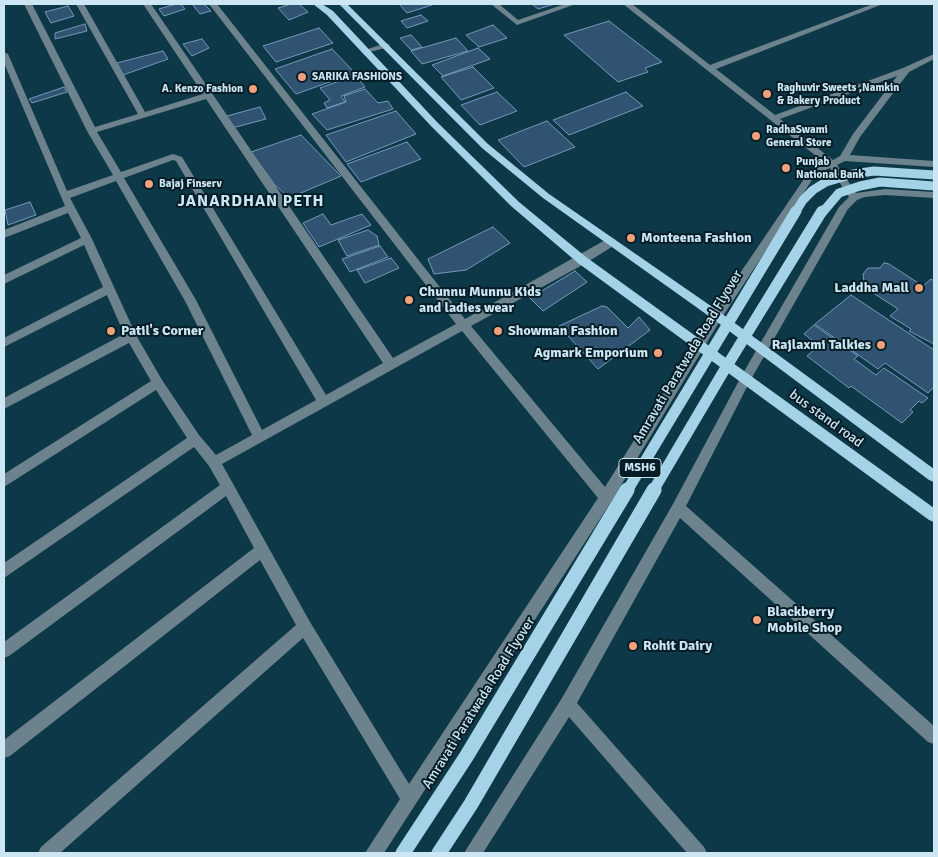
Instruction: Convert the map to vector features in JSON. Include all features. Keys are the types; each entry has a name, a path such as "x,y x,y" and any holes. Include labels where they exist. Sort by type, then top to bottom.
{"main road":[{"name":"bus stand road","path":"317,4 330,13 434,124 508,197 582,260 699,346 932,510"},
{"name":"bus stand road","path":"344,4 485,146 546,196 717,316 934,476"},
{"name":"Amravati Paratwada Road Flyover","path":"402,853 466,757 803,200 813,190 826,182 853,174 874,171 934,175"},
{"path":"439,853 476,795 728,366 824,209 839,193 860,186 880,182 934,186"}],"street":[{"path":"28,4 92,130 194,308 259,437"},
{"path":"80,4 142,114"},
{"path":"147,4 391,365"},
{"path":"213,4 464,326 606,498"},
{"path":"495,4 517,23 572,4"},
{"path":"627,4 831,163 854,198"},
{"path":"710,68 879,4"},
{"path":"366,51 386,45"},
{"path":"4,54 64,196 87,239 131,336 194,439 214,462 305,627 409,799"},
{"path":"775,118 906,70 934,56"},
{"path":"844,158 856,136 906,70"},
{"path":"92,130 209,95"},
{"path":"64,196 172,157 179,159 324,402"},
{"path":"374,853 606,498 717,316 809,178 816,171 844,158 934,164"},
{"path":"473,853 568,704 678,508 746,378 844,207 854,198 863,194 885,192 934,195"},
{"path":"4,234 70,208"},
{"path":"4,280 87,239"},
{"path":"214,462 464,326 611,242"},
{"path":"4,343 110,288"},
{"path":"4,404 131,336"},
{"path":"4,481 158,383"},
{"path":"4,571 194,439"},
{"path":"4,650 228,487"},
{"path":"678,508 934,736"},
{"path":"4,750 262,550"},
{"path":"47,853 305,627"},
{"path":"568,704 698,853"}],"building":[{"path":"181,4 185,9 164,16 159,9"},
{"path":"192,4 204,4 211,11 200,14"},
{"path":"299,4 308,12 289,20 278,8"},
{"path":"399,4 435,4 407,13"},
{"path":"532,4 555,4 538,9"},
{"path":"68,6 74,16 51,23 45,12"},
{"path":"421,15 428,21 407,28 401,21"},
{"path":"609,21 662,62 645,68 648,72 618,82 564,35"},
{"path":"85,24 87,31 55,39 55,33"},
{"path":"493,25 507,38 479,47 466,35"},
{"path":"319,28 333,43 276,62 263,46"},
{"path":"411,35 422,47 411,50 400,38"},
{"path":"456,38 468,51 422,64 411,51"},
{"path":"202,39 209,48 192,56 183,44"},
{"path":"478,48 490,59 443,76 432,65"},
{"path":"332,49 355,73 296,94 275,69"},
{"path":"163,51 168,59 123,75 117,63"},
{"path":"473,67 494,88 461,100 441,77"},
{"path":"356,75 365,87 341,96 345,102 327,108 324,103 330,100 320,88"},
{"path":"64,87 67,92 32,103 29,99"},
{"path":"365,89 378,103 388,101 393,109 327,130 312,114 346,102 344,96"},
{"path":"497,92 517,111 480,125 461,105"},
{"path":"626,92 643,106 569,135 553,120"},
{"path":"260,107 266,119 232,128 227,116"},
{"path":"396,111 416,134 346,162 326,135"},
{"path":"547,121 575,147 524,167 498,140"},
{"path":"301,135 341,176 289,198 275,185 251,152"},
{"path":"407,142 421,159 361,182 347,164"},
{"path":"30,202 36,215 8,225 5,210"},
{"path":"323,214 331,225 362,214 371,225 319,247 303,223"},
{"path":"493,227 510,243 466,270 434,274 428,259"},
{"path":"368,230 377,236 379,245 347,256 338,240"},
{"path":"380,246 388,257 350,272 342,259"},
{"path":"391,258 399,268 365,283 357,270"},
{"path":"884,263 889,264 923,286 931,279 934,281 934,344 909,331 911,329 890,316 898,309 861,285 864,282 863,274 868,268 880,268"},
{"path":"575,271 587,282 543,311 530,298"},
{"path":"851,295 934,350 934,387 928,393 885,363 878,369 815,324"},
{"path":"602,306 607,307 628,328 639,317 650,330 598,369 559,326"},
{"path":"814,325 858,356 854,359 876,375 884,368 928,398 922,403 919,401 910,410 913,412 902,423 851,386 849,388 807,356 823,342 819,340 816,343 804,334"}],"place":[{"name":"SARIKA FASHIONS","path":"302,77"},
{"name":"A. Kenzo Fashion","path":"253,89"},
{"name":"Raghuvir Sweets ,Namkin & Bakery Product","path":"767,94"},
{"name":"RadhaSwami General Store","path":"756,136"},
{"name":"Punjab National Bank","path":"786,168"},
{"name":"Bajaj Finserv","path":"149,184"},
{"name":"Monteena Fashion","path":"631,238"},
{"name":"Laddha Mall","path":"919,288"},
{"name":"Chunnu Munnu Kids and ladies wear","path":"409,300"},
{"name":"Patil's Corner","path":"111,331"},
{"name":"Showman Fashion","path":"498,331"},
{"name":"Rajlaxmi Talkies","path":"881,345"},
{"name":"Agmark Emporium","path":"658,353"},
{"name":"Blackberry Mobile Shop","path":"757,620"},
{"name":"Rohit Dairy","path":"633,646"}],"district":[{"name":"JANARDHAN PETH","path":"251,202"}]}
